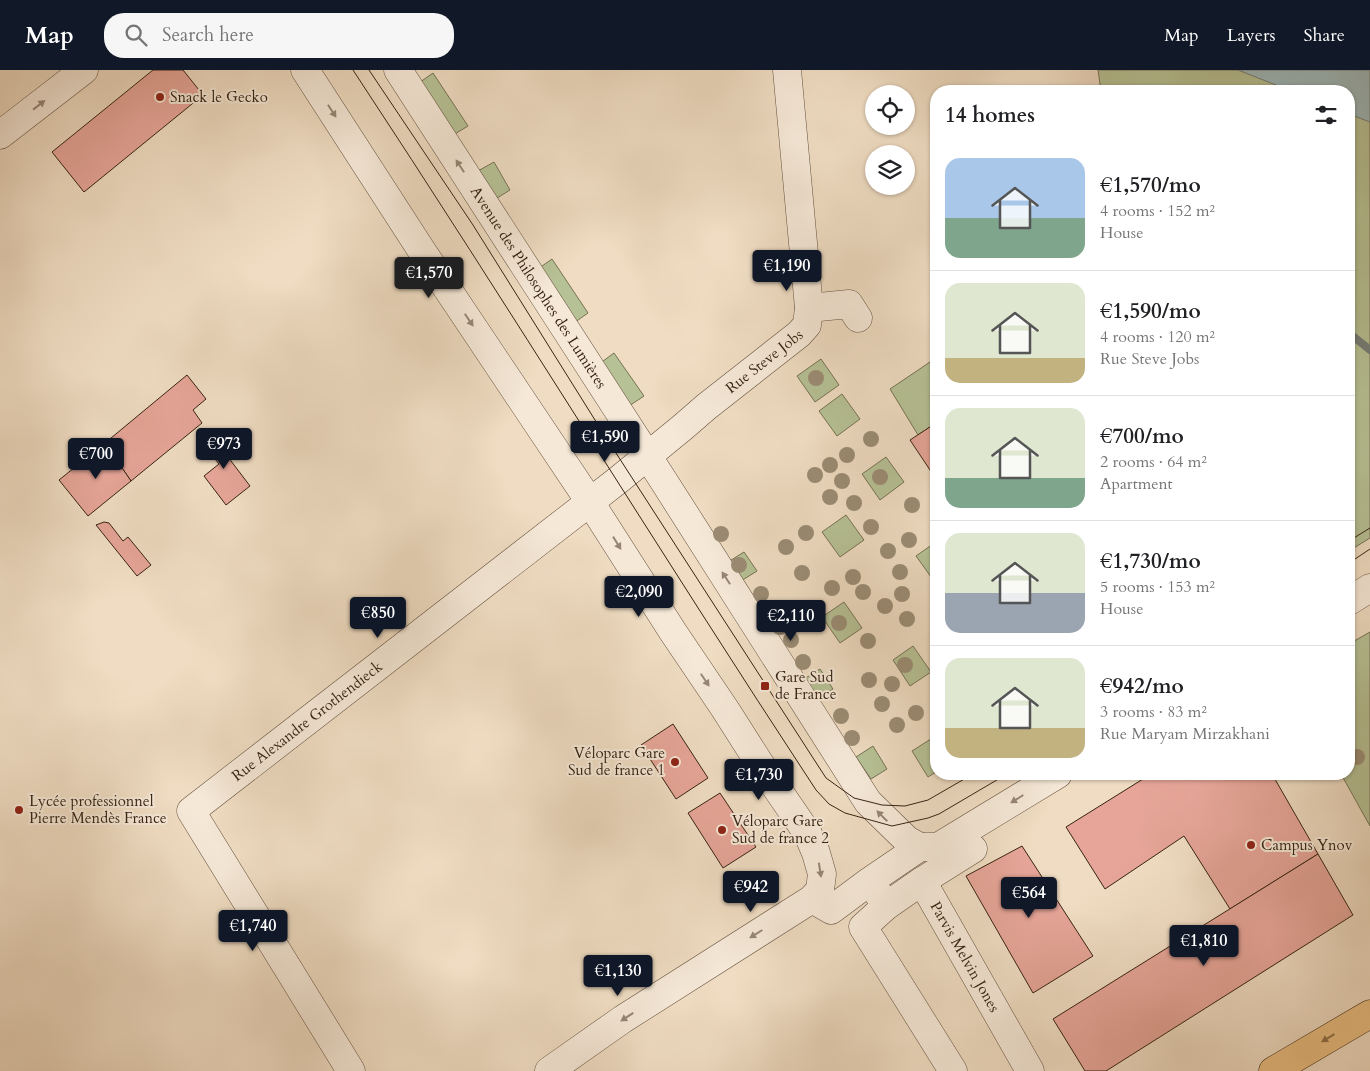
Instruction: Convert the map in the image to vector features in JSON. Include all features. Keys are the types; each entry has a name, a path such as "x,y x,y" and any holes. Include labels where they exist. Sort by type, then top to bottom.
{"highway":[{"path":"1273,1071 1370,1014"}],"street":[{"path":"0,135 84,70"},
{"path":"305,70 590,502 673,632 808,834 822,874 820,890 812,899 623,1019 549,1071"},
{"name":"Avenue des Philosophes des Lumières","path":"398,70 868,802 907,840 920,847"},
{"name":"Rue Steve Jobs","path":"590,502 799,334 808,324 809,308 787,70"},
{"path":"809,308 849,304 858,318"},
{"name":"Rue Alexandre Grothendieck","path":"351,1071 191,810 590,502"},
{"path":"1355,597 1370,588"},
{"path":"812,899 831,910 920,847 938,847 1048,780"},
{"path":"953,1071 862,927 886,906 973,849"},
{"path":"870,881 886,906"},
{"name":"Parvis Melvin Jones","path":"922,881 1030,1071"}],"green space":[{"path":"1098,70 1370,70 1370,538 1355,547 1355,85 1100,85"},
{"path":"433,73 468,126 450,137 416,85"},
{"path":"494,162 510,190 494,200 476,172"},
{"path":"552,259 588,313 571,325 535,271"},
{"path":"614,353 644,396 629,406 599,364"},
{"path":"821,359 839,385 815,402 797,376"},
{"path":"930,362 930,427 918,435 890,389"},
{"path":"842,394 860,419 837,436 819,411"},
{"path":"886,457 904,482 880,500 862,474"},
{"path":"846,515 864,540 840,557 822,532"},
{"path":"930,546 930,575 916,556"},
{"path":"744,552 757,571 741,581 728,562"},
{"path":"844,602 862,628 840,643 822,617"},
{"path":"1370,632 1370,826 1344,780 1355,780 1355,641"},
{"path":"913,646 930,673 910,686 893,660"},
{"path":"820,669 833,689 817,699 804,679"},
{"path":"930,740 930,776 928,777 912,751"},
{"path":"873,746 887,769 871,779 856,757"}],"water":[{"path":"1238,70 1370,70 1370,122 1355,116 1355,85 1276,85"}],"building":[{"path":"153,70 183,70 203,95 84,192 52,152"},
{"path":"187,375 206,399 193,410 202,423 131,481 105,443"},
{"path":"930,427 930,470 910,440"},
{"path":"216,429 234,452 228,457 250,486 226,505 204,476 219,464 202,443"},
{"path":"105,443 131,481 88,516 59,480"},
{"path":"104,522 109,523 123,541 128,537 151,565 137,576 96,525"},
{"name":"Véloparc Gare Sud de france 1","path":"673,724 708,778 676,799 641,745"},
{"name":"Campus Ynov","path":"1141,780 1275,780 1318,854 1230,909 1184,836 1105,889 1066,827"},
{"name":"Véloparc Gare Sud de france 2","path":"720,793 756,847 723,868 688,813"},
{"path":"1022,846 1093,956 1033,993 966,876"},
{"path":"1318,854 1353,915 1106,1071 1085,1071 1053,1019"}],"waterway":[{"path":"1355,338 1370,350"}],"tram line":[{"path":"353,70 816,790 829,804 845,813 892,826 939,814 997,780"},
{"path":"369,70 473,225 605,436 826,778 854,798 882,805 905,806 928,800 963,780"},
{"path":"1355,537 1370,528"},
{"path":"1355,559 1370,549"}],"place":[{"name":"Snack le Gecko","path":"160,97"},
{"name":"Gare Sud de France","path":"765,686"},
{"name":"Véloparc Gare Sud de france 1","path":"675,762"},
{"name":"Lycée professionnel Pierre Mendès France","path":"19,810"},
{"name":"Véloparc Gare Sud de france 2","path":"722,830"},
{"name":"Campus Ynov","path":"1251,845"}]}
